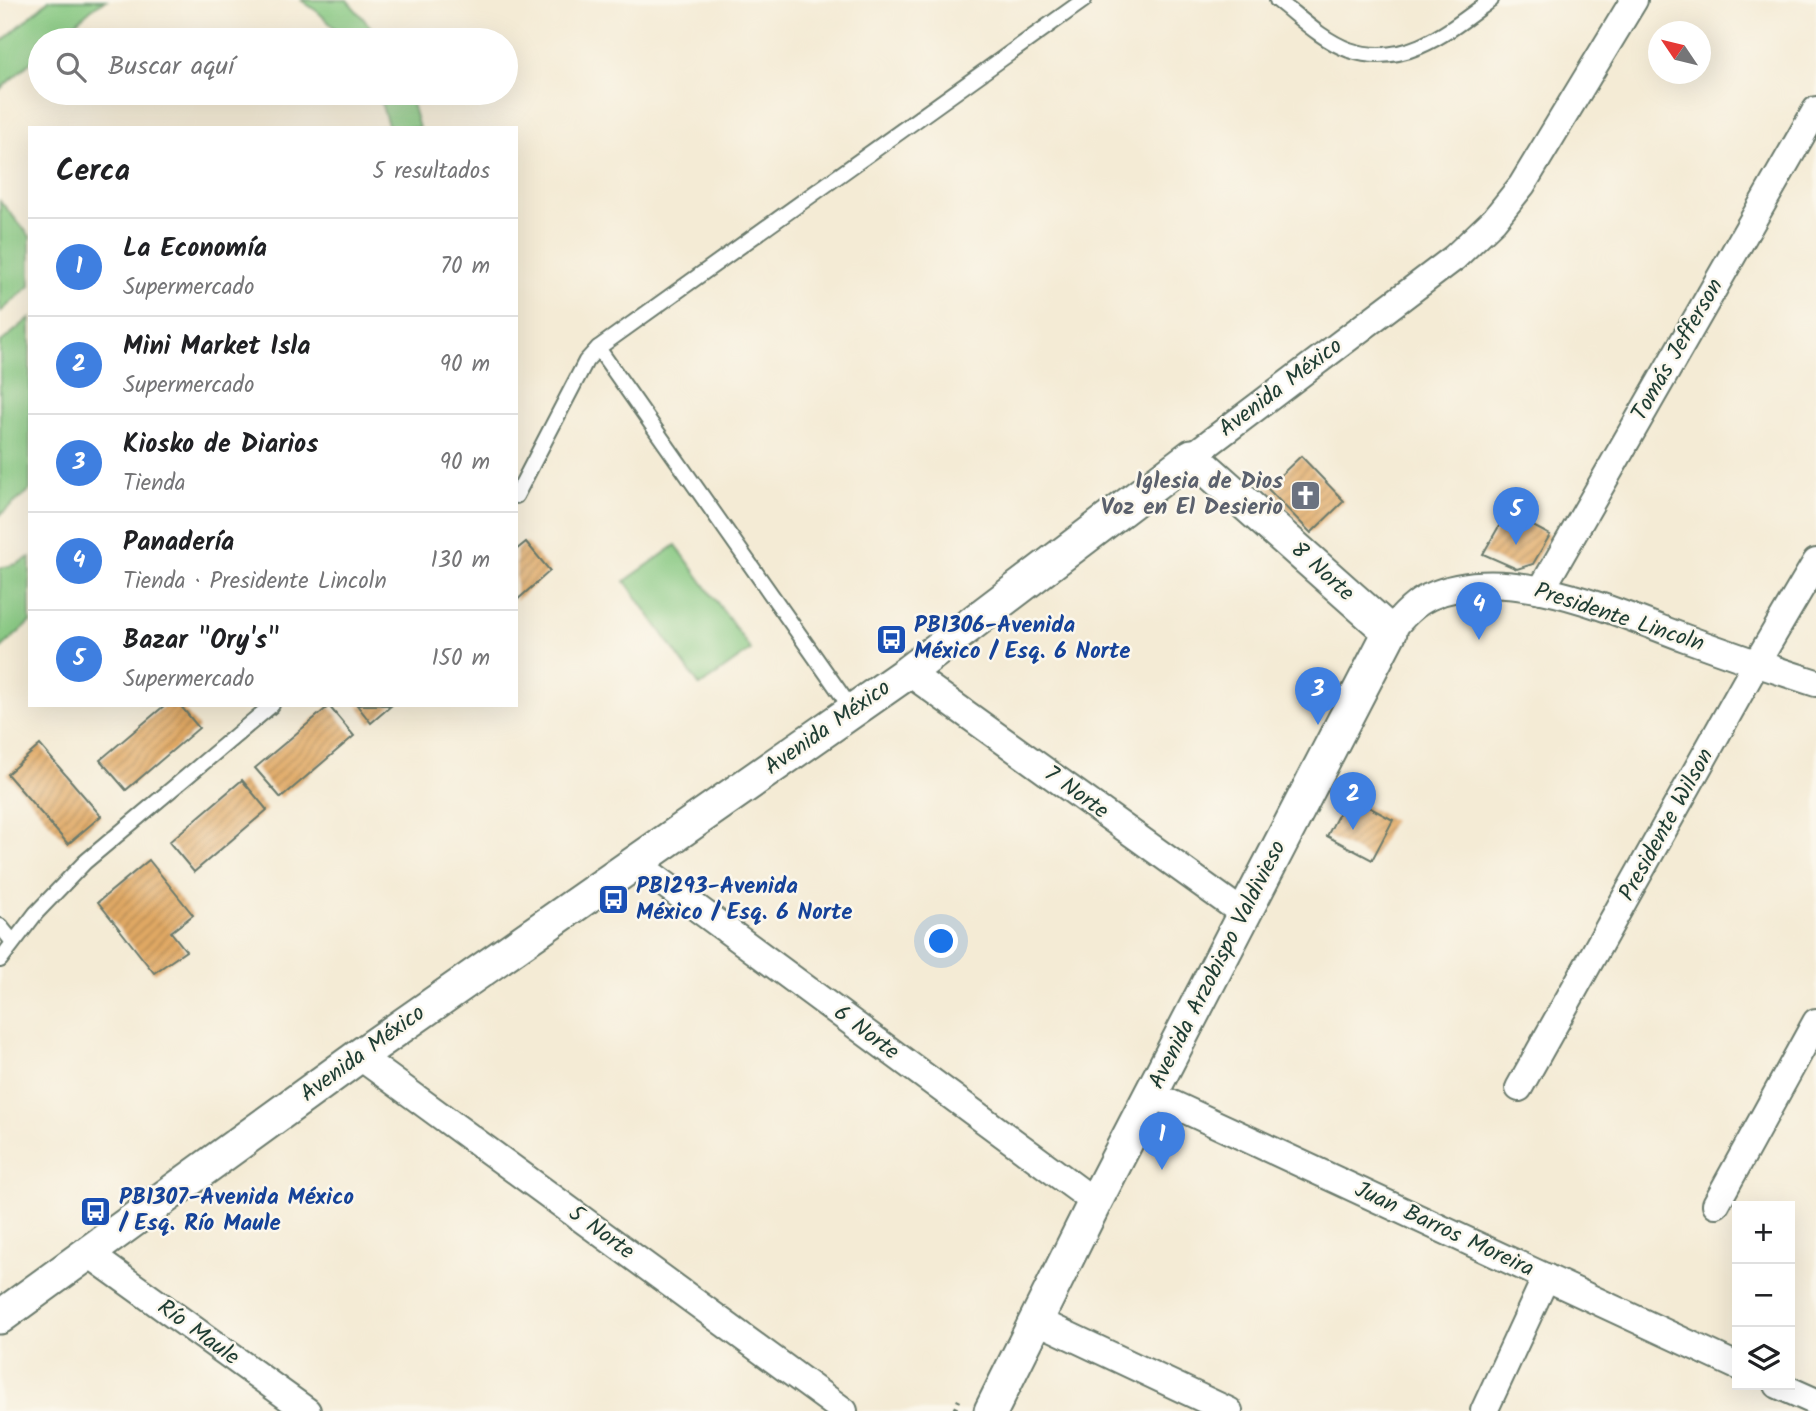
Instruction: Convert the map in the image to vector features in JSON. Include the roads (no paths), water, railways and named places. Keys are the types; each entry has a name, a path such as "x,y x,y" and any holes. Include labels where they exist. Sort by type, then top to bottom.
{"street":[{"name":"Avenida México","path":"0,1317 359,1056 908,672 1454,258 1494,220 1522,185 1634,0"},
{"name":"Tomás Jefferson","path":"1541,590 1816,110"},
{"name":"8 Norte","path":"1192,456 1390,632"},
{"name":"Presidente Wilson","path":"1519,1088 1816,562"},
{"name":"Presidente Lincoln","path":"1390,632 1427,597 1446,590 1510,585 1541,590 1598,606 1816,683"},
{"name":"Avenida Arzobispo Valdivieso","path":"991,1411 1095,1202 1390,632"},
{"name":"7 Norte","path":"908,672 1244,914"},
{"name":"6 Norte","path":"636,863 1095,1202"},
{"path":"1716,1203 1816,1022"},
{"name":"5 Norte","path":"359,1056 844,1411"},
{"name":"Juan Barros Moreira","path":"1151,1094 1732,1364"},
{"name":"Río Maule","path":"89,1254 307,1411"},
{"path":"1484,1411 1546,1277"},
{"path":"1036,1320 1229,1411"},
{"path":"1789,1390 1816,1402"}],"lane":[{"path":"518,492 586,361 598,348 1084,0"},
{"path":"1277,0 1324,36 1348,49 1381,57 1414,49 1446,33 1491,0"},
{"path":"598,348 853,710"},
{"path":"0,960 43,905 85,862 270,707"},
{"path":"0,926 13,942"}],"place":[{"name":"Iglesia de Dios Voz en El Desierio","path":"1306,495"},
{"name":"Bazar \"Ory's\"","path":"1516,545"},
{"name":"PB1306-Avenida México / Esq. 6 Norte","path":"891,639"},
{"name":"Panadería","path":"1479,640"},
{"name":"Kiosko de Diarios","path":"1318,725"},
{"name":"Mini Market Isla","path":"1353,830"},
{"name":"PB1293-Avenida México / Esq. 6 Norte","path":"613,900"},
{"name":"La Economía","path":"1162,1170"},
{"name":"PB1307-Avenida México / Esq. Río Maule","path":"96,1211"}]}
